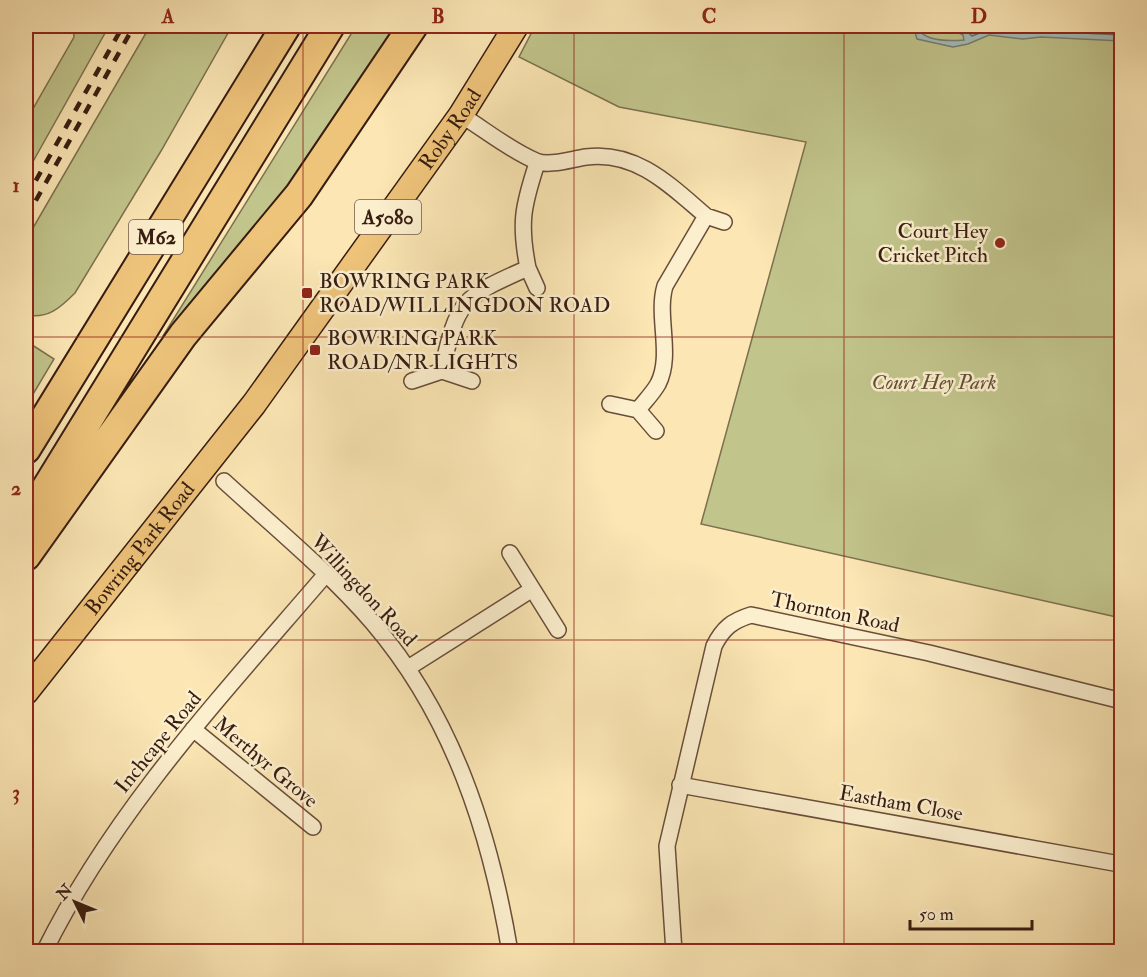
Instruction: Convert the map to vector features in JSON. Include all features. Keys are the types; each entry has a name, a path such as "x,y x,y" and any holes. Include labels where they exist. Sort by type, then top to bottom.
{"highway":[{"name":"M62","path":"26,449 286,26"},
{"name":"M62","path":"26,521 330,26"},
{"path":"26,556 183,335 299,195 413,26"}],"main road":[{"name":"Roby Road","path":"254,404 461,115 516,26"},
{"name":"Bowring Park Road","path":"26,692 254,404"}],"street":[{"path":"461,115 537,163 604,157 639,164 662,178 706,216 724,222"},
{"path":"537,163 522,221 528,268 537,288"},
{"path":"638,410 658,383 661,371 661,298 664,286 706,216"},
{"path":"441,371 453,327 468,298 480,289 528,268"},
{"path":"412,381 441,371 472,381"},
{"path":"610,404 638,410 656,430"},
{"name":"Willingdon Road","path":"224,481 326,574 372,623 408,668 441,724 481,821 500,890 510,951"},
{"path":"510,553 558,630"},
{"name":"Inchcape Road","path":"49,950 87,875 128,813 193,729 326,574"},
{"path":"408,668 531,590"},
{"name":"Thornton Road","path":"674,951 667,846 714,646 722,630 736,620 751,615 929,653 1122,701"},
{"name":"Merthyr Grove","path":"193,729 313,827"},
{"name":"Eastham Close","path":"680,785 1114,863"}],"green space":[{"path":"73,26 109,26 26,174 26,121 74,37"},
{"path":"150,26 232,26 161,151 75,293 47,314 26,315 26,240"},
{"path":"356,26 397,26 293,180 168,340 164,341 163,336"},
{"name":"Court Hey Park","path":"535,26 1121,26 1121,618 701,524 806,142 619,107 519,57"},
{"path":"26,341 54,359 26,406"}],"water":[{"path":"913,26 920,26 919,30 928,37 953,41 964,40 963,35 946,26 1121,26 1121,41 1041,37 1023,39 989,35 968,44 953,47 917,39"}],"railway":[{"path":"26,198 123,26"},
{"path":"26,218 134,26"}],"place":[{"name":"Court Hey Cricket Pitch","path":"1000,243"},
{"name":"BOWRING PARK ROAD/WILLINGDON ROAD","path":"307,293"},
{"name":"BOWRING PARK ROAD/NR LIGHTS","path":"315,350"}]}
